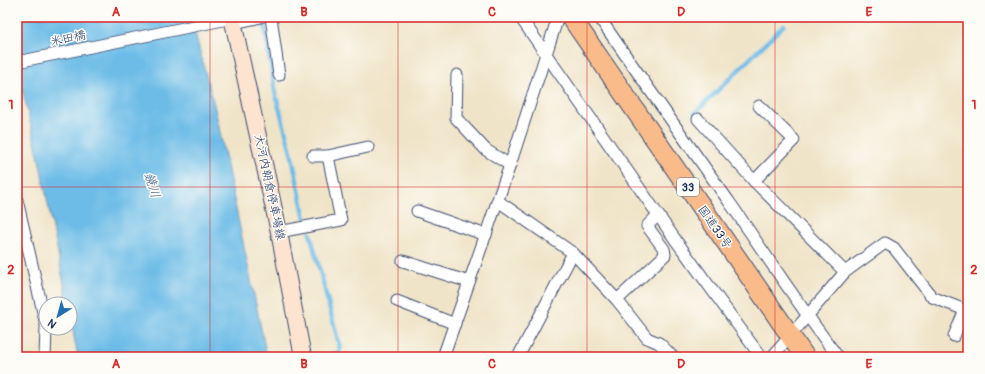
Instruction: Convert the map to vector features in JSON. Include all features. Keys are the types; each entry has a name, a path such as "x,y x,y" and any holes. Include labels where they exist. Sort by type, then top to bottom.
{"highway":[{"name":"国道33号","path":"571,17 805,357"}],"main road":[{"name":"大河内朝倉停車場線","path":"229,20 280,232 303,357"}],"street":[{"name":"米田橋","path":"17,62 229,20 261,17"},
{"path":"271,17 279,75"},
{"path":"520,17 658,215 761,357"},
{"path":"443,357 498,201 558,17"},
{"path":"599,17 807,316 838,357"},
{"path":"457,75 456,118 486,150 510,164"},
{"path":"754,181 794,140 760,106"},
{"path":"698,119 754,181 845,272"},
{"path":"313,156 328,156 368,147"},
{"path":"280,232 341,220 328,156"},
{"path":"17,200 19,216 38,296"},
{"path":"498,201 573,253 617,300 647,338 659,343 673,357"},
{"path":"417,211 486,235"},
{"path":"617,300 665,255 664,250 648,226 658,215"},
{"path":"772,357 845,272 885,243 894,248 932,297 965,310 954,336"},
{"path":"518,357 573,253"},
{"path":"403,261 469,282"},
{"path":"398,301 455,324"},
{"path":"45,357 46,336"}],"water":[{"name":"鏡川","path":"17,17 191,17 216,113 267,357 78,357 74,336 78,336 78,296 66,296 39,159 17,68"}],"waterway":[{"path":"264,22 275,92 291,152 305,219"},
{"path":"695,113 784,25"},
{"path":"310,233 340,348 339,352 330,357"}]}
